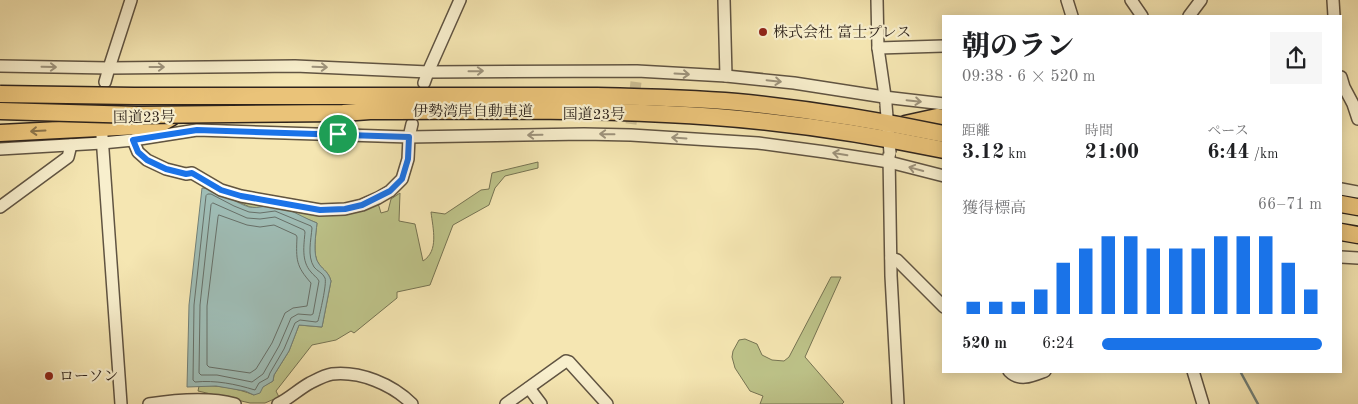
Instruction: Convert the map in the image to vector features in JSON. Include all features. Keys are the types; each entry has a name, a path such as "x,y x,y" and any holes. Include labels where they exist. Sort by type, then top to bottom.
{"highway":[{"path":"0,86 37,92"},
{"name":"国道23号","path":"0,93 662,96 748,101 821,110 905,124 942,133"},
{"name":"伊勢湾岸自動車道","path":"0,93 153,96 668,97 738,102 851,117 942,133"},
{"name":"伊勢湾岸自動車道","path":"0,112 138,115 544,110 658,113 798,125 852,132 942,150"},
{"name":"国道23号","path":"0,118 345,114 651,114 810,128 912,146 942,155"},
{"path":"0,133 158,125 172,117"},
{"path":"905,124 937,117 942,118"},
{"path":"1342,204 1358,207"},
{"path":"1342,215 1358,217"}],"street":[{"path":"105,82 131,0"},
{"path":"426,78 460,0"},
{"path":"724,0 726,76"},
{"path":"877,0 878,48 885,101 889,158 891,258 898,404"},
{"path":"1067,0 1072,15"},
{"path":"1131,0 1141,15"},
{"path":"1190,15 1201,0"},
{"path":"1333,0 1334,15"},
{"path":"878,48 942,46"},
{"path":"0,66 109,68 295,66 426,78 726,76 794,83 885,101 942,104"},
{"path":"1342,80 1358,119"},
{"path":"133,140 138,152 147,160 166,169 186,174 192,173 221,190 241,196 320,210 345,209 362,205 390,191 402,179 408,159 409,137 412,124"},
{"path":"102,128 121,404"},
{"path":"0,149 102,143 197,130 409,137 584,134 631,130 889,158 942,175"},
{"path":"0,207 68,157 71,145"},
{"path":"1342,189 1358,192"},
{"path":"1342,257 1358,258"},
{"path":"891,258 897,260 942,305"},
{"path":"506,404 566,362 570,362 607,404"},
{"path":"1011,373 1014,376 1027,378 1039,373"},
{"path":"1194,373 1203,404"},
{"path":"278,404 310,383 330,374 355,374 387,385 404,395 412,404"},
{"path":"529,388 541,404"},
{"path":"149,404 210,400 235,404"}],"green space":[{"path":"538,162 538,168 505,176 495,188 489,205 453,225 430,285 397,292 397,298 354,333 351,331 336,340 312,345 276,391 279,397 265,403 250,403 198,391 199,386 213,386 234,389 254,395 262,387 273,381 274,375 289,351 299,325 322,327 331,281 319,264 316,256 317,223 275,206 250,207 227,197 294,206 378,203 381,213 388,211 391,199 400,193 399,221 415,224 423,261 428,257 433,246 434,232 431,212 445,214 481,190 489,189 492,173"},
{"path":"831,277 841,277 805,357 844,402 842,404 760,404 763,396 750,391 735,368 732,357 739,340 745,339 757,344 762,355 772,360 784,361 789,357"}],"water":[{"path":"202,188 221,193 249,207 282,207 317,223 316,256 319,264 331,281 322,327 299,325 289,351 274,375 273,381 263,387 260,393 254,395 245,391 216,386 187,387 189,305"}],"waterway":[{"path":"1241,373 1258,404"}],"tunnel":[{"path":"631,124 636,82"}],"place":[{"name":"株式会社 富士プレス","path":"763,32"},
{"name":"ローソン","path":"49,376"}],"route":[{"path":"197,130 338,134 409,137 408,159 402,179 390,191 362,205 345,209 320,210 241,196 221,190 192,173 186,174 166,169 147,160 138,152 133,140 197,130"}]}
